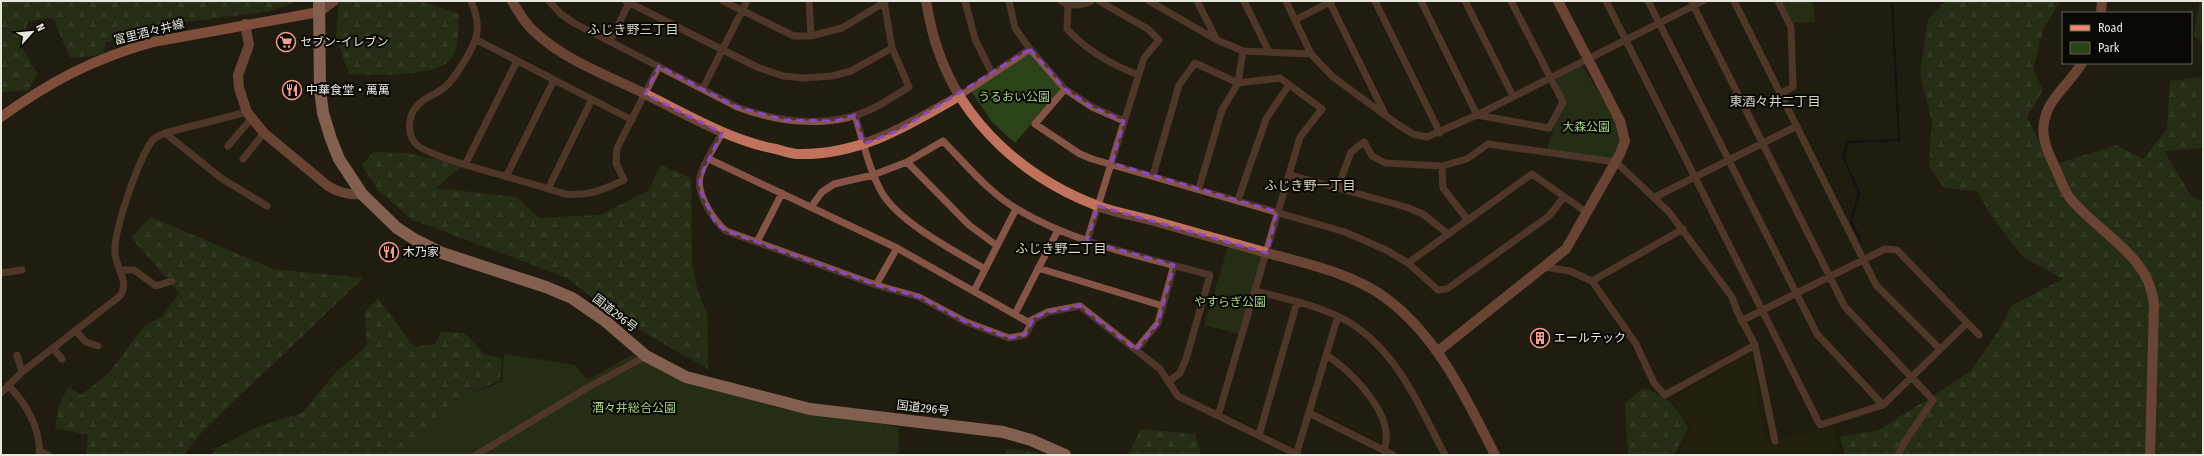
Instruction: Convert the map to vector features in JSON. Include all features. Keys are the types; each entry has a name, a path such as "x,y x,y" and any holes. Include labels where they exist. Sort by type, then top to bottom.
{"highway":[{"name":"国道296号","path":"319,6 320,89 324,114 339,159 362,194 379,212 414,239 442,253 539,285 572,298 604,320 646,356 686,377 810,409 1003,432 1031,440 1065,455"}],"main road":[{"name":"富里酒々井線","path":"1,117 44,87 73,71 112,54 153,42 245,24 319,6"}],"street":[{"path":"319,6 334,1"},
{"path":"471,1 477,14 477,40 453,79 445,87 418,104 412,112 409,123 410,133 416,144 424,149 465,165 578,196 592,194 624,180 615,157 659,66"},
{"path":"512,1 522,18 537,35 574,59 722,133 762,146 796,154 839,150 864,144 899,130 959,96 1030,49"},
{"path":"549,1 561,14 574,23 737,106 773,118 815,122 835,121 874,108 909,87 892,48 885,2 842,28 811,36 794,36 723,1"},
{"path":"704,88 747,1"},
{"path":"809,1 811,36"},
{"path":"926,1 938,52 959,96 986,131 1021,163 1060,189 1098,206 1332,270 1386,298 1414,324 1438,352 1472,410 1495,455"},
{"path":"965,1 975,39 992,73"},
{"path":"1009,1 1015,28 1030,49 1065,89 1092,107 1124,121"},
{"path":"1061,1 1068,5 1084,5 1090,1"},
{"path":"1088,241 1144,58 1159,40 1148,29 1099,1"},
{"path":"1197,1 1217,40"},
{"path":"1244,1 1269,52"},
{"path":"1286,1 1311,54 1333,77 1362,100 1413,134 1427,137 1440,133 1477,115 1625,39 1659,24 1692,3 1702,1"},
{"path":"1375,1 1440,133"},
{"path":"1421,1 1477,115"},
{"path":"1465,1 1513,96"},
{"path":"1477,115 1549,128 1562,102 1511,1"},
{"path":"1438,352 1566,249 1616,162 1625,142 1624,132 1558,1"},
{"path":"1606,1 1820,425 1883,405 1967,323"},
{"path":"1648,1 1817,334 1883,405"},
{"path":"1734,1 1876,284 1940,349"},
{"path":"1778,1 1791,27 1793,87 1780,94"},
{"path":"2101,12 2102,1"},
{"path":"610,41 628,2 757,67 783,76 803,78 832,76 850,71 892,48"},
{"path":"1152,2 1217,40 1243,51 1311,54"},
{"path":"1295,20 1330,2 1385,114"},
{"path":"1692,3 1845,307 1933,400 1904,443 1898,455"},
{"path":"1068,5 1067,29 1080,43 1114,66 1138,75"},
{"path":"245,24 249,45 238,75 239,88 249,116 264,133 328,186 337,192 351,195 362,194"},
{"path":"477,40 632,120"},
{"path":"1199,188 1222,110 1238,83 1243,51"},
{"path":"465,165 517,61"},
{"path":"1153,175 1180,85 1195,63 1238,83 1280,78 1322,109 1300,137 1218,416"},
{"path":"2081,64 2050,106 2045,117 2043,129 2047,152 2070,197 2132,257 2153,289 2154,305 2150,455"},
{"path":"506,177 554,80"},
{"path":"1238,200 1266,119 1289,85"},
{"path":"1065,89 1035,124 1080,154 1345,232 1386,250 1408,263 1438,290 1447,289 1549,216 1564,197"},
{"path":"548,189 592,99"},
{"path":"855,115 873,175 883,195 905,218 953,251 985,269"},
{"path":"1,392 22,372 120,296 125,284 115,255 115,239 127,200 147,148 153,139 165,133 249,116"},
{"path":"228,146 249,116"},
{"path":"1655,197 1762,142 1797,126"},
{"path":"165,133 221,178 267,206"},
{"path":"243,159 264,133"},
{"path":"722,133 700,177 700,190 715,222 726,231 876,285 919,298 966,322 1009,338 1025,335 1034,318"},
{"path":"811,208 822,192 834,184 873,175 906,162 943,141 979,179 1016,209 1058,230 1088,241 1210,275 1186,359 1180,373 1168,382"},
{"path":"1338,187 1351,152 1364,142 1372,156 1385,163 1442,166 1466,159 1488,144 1616,162 1655,197 1683,229 1732,297 1741,320 1754,346 1775,441"},
{"path":"709,159 897,248 1028,322 1048,312 1080,306 1160,369 1178,396 1259,435 1296,455 1338,316"},
{"path":"906,162 932,190 969,225 996,246"},
{"path":"1442,166 1443,188 1467,219"},
{"path":"1408,263 1447,233 1532,174 1586,212"},
{"path":"1290,175 1338,187 1423,214 1447,233"},
{"path":"757,242 782,193"},
{"path":"974,292 1016,209"},
{"path":"1592,281 1683,229"},
{"path":"1015,314 1058,230"},
{"path":"876,285 897,248"},
{"path":"1741,320 1797,295 1885,249 1896,250 1979,335"},
{"path":"1136,350 1158,323 1174,265"},
{"path":"1544,267 1570,271 1592,281 1636,344 1654,383 1665,395 1754,346"},
{"path":"1038,268 1163,306"},
{"path":"1,273 22,270"},
{"path":"120,270 134,270 156,286 172,281"},
{"path":"1255,291 1297,302 1338,316 1358,327 1394,362 1445,455"},
{"path":"1259,435 1297,302"},
{"path":"76,331 86,342 98,346"},
{"path":"53,348 62,359"},
{"path":"17,355 22,372"},
{"path":"1326,355 1342,365 1360,383 1372,400 1386,431 1387,442 1384,450"},
{"path":"476,455 588,388 646,356"},
{"path":"8,386 21,398 33,418 40,453 48,455"},
{"path":"1308,413 1393,455"}],"highlighted area":[{"path":"1030,49 1065,89 1092,107 1124,121 1112,163 1277,212 1267,253 1098,206 1087,241 1174,265 1158,323 1136,350 1080,306 1048,312 1034,318 1025,335 1009,338 966,322 919,297 876,285 726,231 715,222 700,190 700,177 722,133 645,94 659,66 737,107 785,120 835,121 855,115 864,144 899,130"}],"shaded area":[{"path":"1750,354 1765,444 1832,427 1839,455 1680,455 1692,429 1673,399"}],"green space":[{"path":"1,1 292,1 291,4 271,11 176,23 106,42 103,55 70,58 53,18 28,21 21,46 37,73 29,90 1,92"},
{"path":"341,1 422,1 459,14 458,37 454,54 451,59 443,65 432,70 388,75 349,74 336,36 339,3"},
{"path":"1782,1 1813,1 1815,22 1793,23"},
{"path":"1946,1 2060,1 2043,30 2033,69 2043,90 2027,117 2050,166 2116,145 2143,159 2167,129 2170,81 2203,77 2203,148 2164,151 2191,196 2203,202 2203,455 1845,455 1840,437 1879,430 1970,372 2000,329 2011,306 2063,279 2022,256 1992,217 1977,191 1944,188 1929,166 1932,121 1920,74 1928,20"},
{"path":"2200,1 2203,1 2203,46 2194,34"},
{"name":"うるおい公園","path":"1029,52 1062,89 1015,143 993,123 971,91"},
{"name":"大森公園","path":"1582,66 1622,129 1616,162 1546,152 1563,102 1557,79"},
{"path":"373,152 406,153 463,165 436,188 517,197 539,218 600,215 649,190 661,165 691,178 692,263 698,292 707,313 708,369 624,321 567,278 411,219 378,190 362,165"},
{"path":"151,217 273,269 363,278 201,433 184,455 86,455 88,435 55,428 59,406 68,387 81,395 109,373 144,326 162,317 179,293 131,237"},
{"name":"やすらぎ公園","path":"1228,247 1263,255 1240,334 1204,325"},
{"path":"378,298 414,347 435,344 441,332 465,333 485,355 502,358 500,381 466,394 417,443 396,455 212,455 215,449 257,427 302,413 337,371 367,346 365,312"},
{"name":"酒々井総合公園","path":"504,354 575,365 587,380 632,355 671,374 779,408 899,427 898,455 396,455 417,443 466,394 502,382"},
{"path":"1644,388 1660,395 1675,407 1688,428 1674,455 1628,455 1625,403"},
{"path":"1141,429 1195,434 1201,455 1128,455"},
{"path":"1007,449 1037,452 1037,455 1005,455"}],"waterway":[{"path":"1861,241 1851,221 1859,193 1843,157 1848,142 1899,140 1892,1"}],"place":[{"name":"セブン-イレブン","path":"286,42"},
{"name":"中華食堂・萬萬","path":"292,90"},
{"name":"木乃家","path":"389,252"},
{"name":"エールテック","path":"1540,338"}],"district":[{"name":"ふじき野三丁目","path":"633,29"},
{"name":"東酒々井二丁目","path":"1775,101"},
{"name":"ふじき野一丁目","path":"1310,185"},
{"name":"ふじき野二丁目","path":"1061,248"}]}
